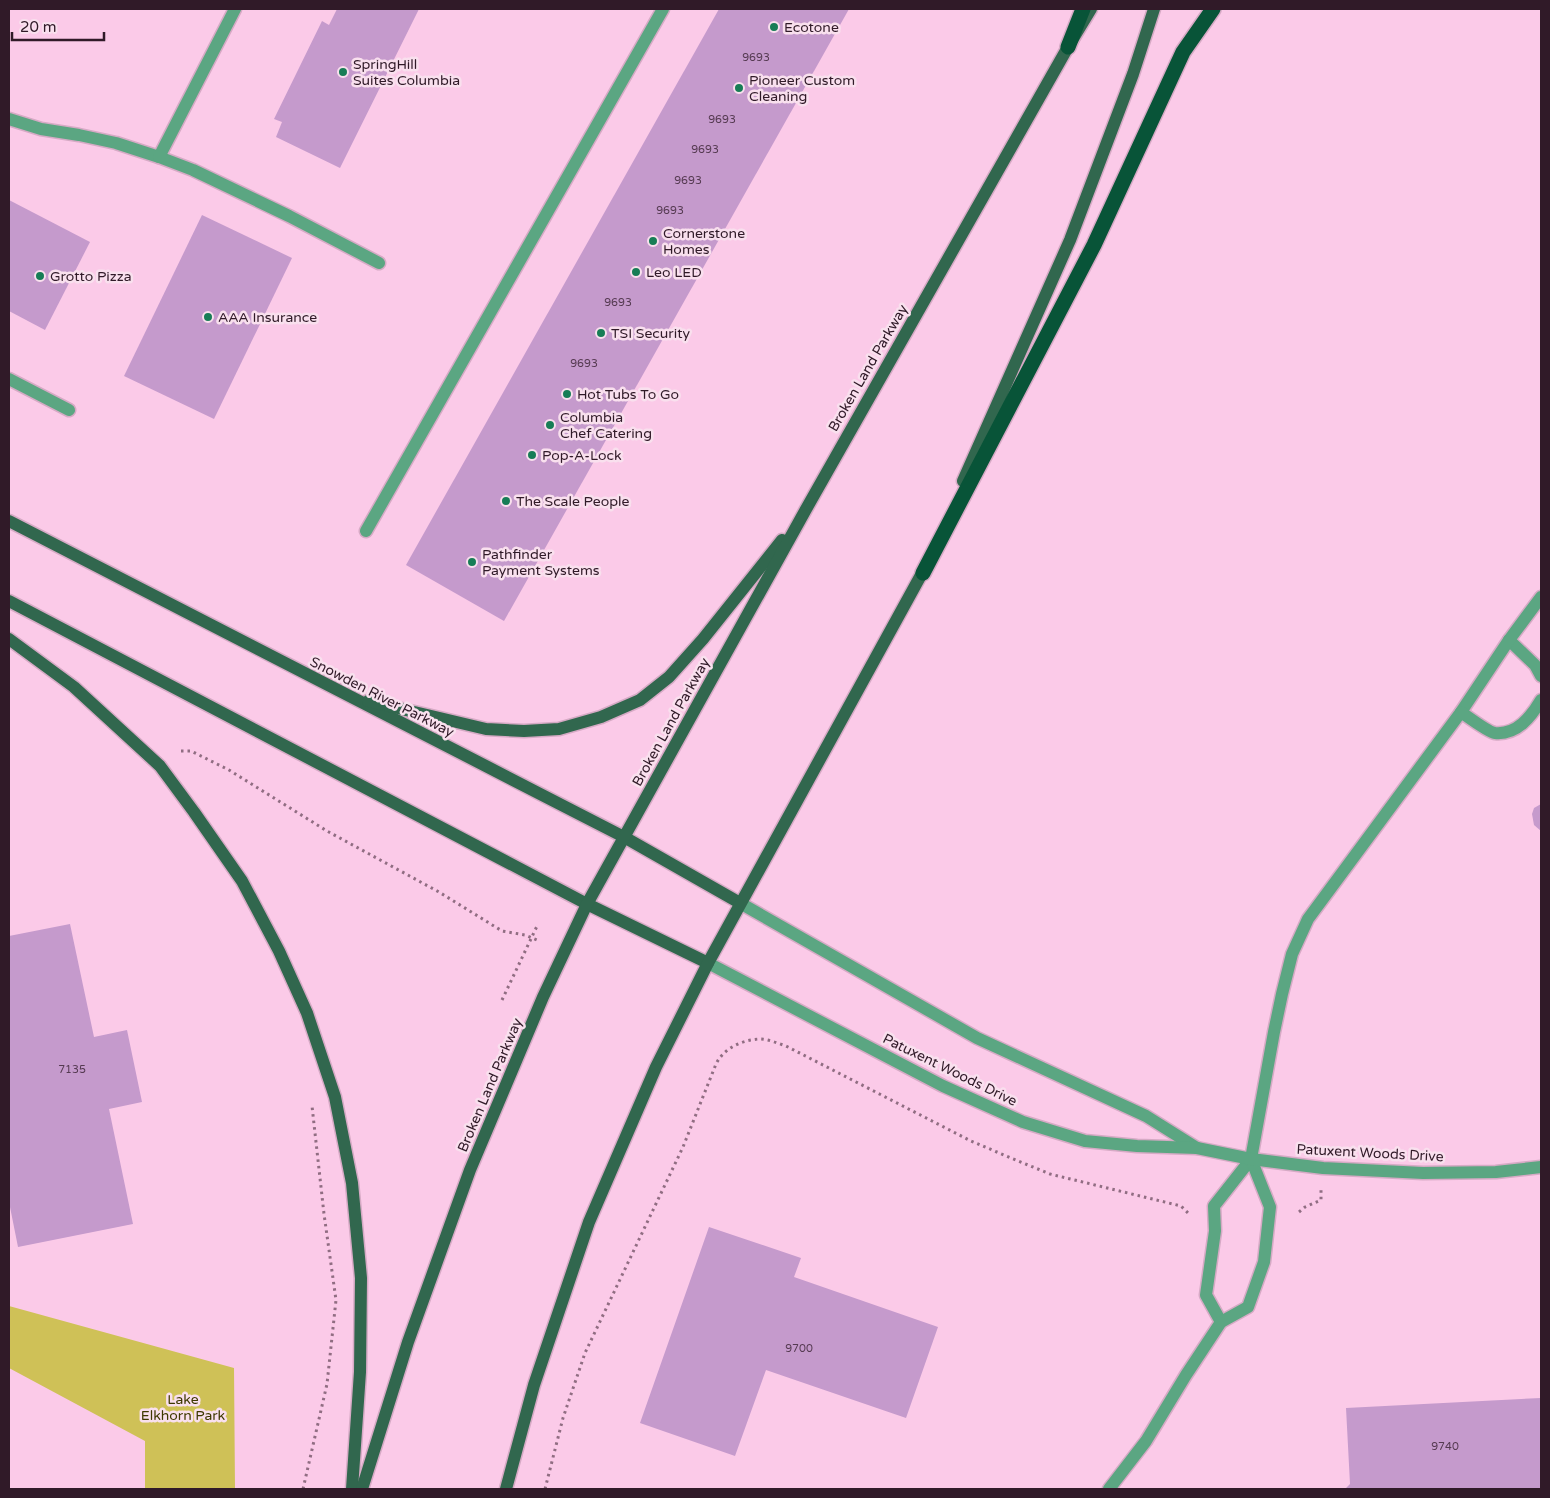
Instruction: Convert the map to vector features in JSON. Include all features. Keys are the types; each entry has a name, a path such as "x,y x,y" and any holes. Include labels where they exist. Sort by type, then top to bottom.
{"highway":[{"path":"1068,47 1083,9"},
{"path":"923,573 1094,245 1184,52 1213,9"}],"main road":[{"name":"Broken Land Parkway","path":"362,1489 408,1342 470,1170 543,997 587,904 805,511 1091,9"},
{"path":"506,1489 534,1385 589,1222 656,1067 740,903 923,573 1070,240 1133,74 1154,9"},
{"path":"350,697 486,728 524,731 559,729 601,717 640,700 669,677 703,640 805,511"},
{"name":"Snowden River Parkway","path":"9,521 624,837 740,903"},
{"path":"9,601 587,904 708,963"},
{"path":"9,640 74,687 160,766 242,881 279,951 307,1013 336,1106 352,1183 360,1268 360,1372 352,1489"}],"street":[{"path":"159,157 235,9"},
{"path":"366,531 663,9"},
{"path":"9,119 41,129 79,134 159,157 192,170 263,204 379,263"},
{"path":"9,379 69,410"},
{"path":"1221,1322 1206,1295 1215,1231 1214,1206 1251,1159 1274,1032 1292,954 1308,919 1461,712 1541,596"},
{"path":"1509,640 1535,665 1541,676"},
{"path":"1461,712 1493,733 1509,731 1529,718 1541,700"},
{"name":"Patuxent Woods Drive","path":"740,903 978,1038 1146,1116 1197,1148"},
{"name":"Patuxent Woods Drive","path":"708,963 943,1086 1023,1122 1085,1141 1137,1146 1197,1148 1251,1159 1323,1168 1423,1173 1496,1172 1541,1167"},
{"path":"1109,1489 1146,1441 1221,1322 1248,1307 1264,1262 1270,1207 1251,1159"}],"path":[{"path":"181,751 190,751 229,770 327,831 439,892 502,931 525,935 536,940"},
{"path":"502,1000 538,924"},
{"path":"544,1489 563,1418 585,1353 683,1147 716,1064 720,1056 732,1046 759,1039 786,1046 1010,1158 1050,1174 1181,1206 1188,1212"},
{"path":"303,1489 327,1384 336,1300 312,1106"},
{"path":"1299,1212 1320,1200 1323,1168"}],"green space":[{"name":"Lake Elkhorn Park","path":"9,1306 234,1368 235,1489 145,1489 145,1441 9,1368"}],"building":[{"name":"SpringHill Suites Columbia","path":"337,9 419,9 340,168 276,137 282,122 274,119 322,21 329,25"},
{"path":"719,9 849,9 504,621 406,565"},
{"name":"Grotto Pizza","path":"9,200 90,242 45,330 9,311"},
{"name":"AAA Insurance","path":"202,215 292,258 214,419 124,376"},
{"path":"1541,804 1541,831 1534,825 1532,814 1534,808"},
{"path":"70,924 94,1037 127,1030 142,1102 109,1109 133,1224 18,1247 9,1202 9,936"},
{"path":"709,1227 801,1258 794,1277 938,1327 906,1418 766,1370 735,1456 640,1423"},
{"path":"1541,1398 1541,1489 1345,1489 1350,1484 1346,1408"}],"place":[{"name":"Ecotone","path":"774,27"},
{"name":"SpringHill Suites Columbia","path":"343,72"},
{"name":"Pioneer Custom Cleaning","path":"739,88"},
{"name":"Cornerstone Homes","path":"653,241"},
{"name":"Leo LED","path":"636,272"},
{"name":"Grotto Pizza","path":"40,276"},
{"name":"AAA Insurance","path":"208,317"},
{"name":"TSI Security","path":"601,333"},
{"name":"Hot Tubs To Go","path":"567,394"},
{"name":"Columbia Chef Catering","path":"550,425"},
{"name":"Pop-A-Lock","path":"532,455"},
{"name":"The Scale People","path":"506,501"},
{"name":"Pathfinder Payment Systems","path":"472,562"}]}
